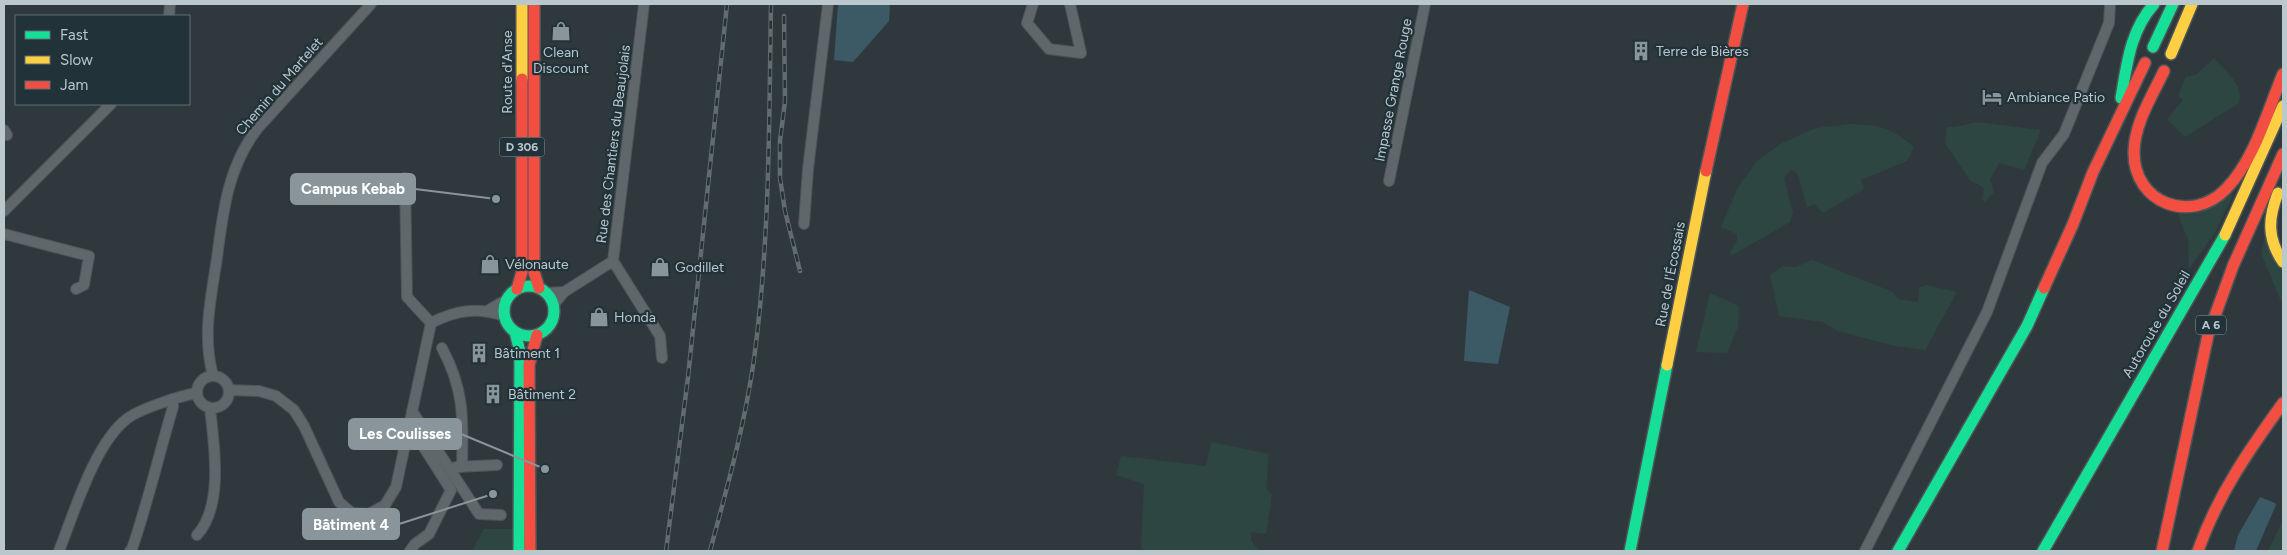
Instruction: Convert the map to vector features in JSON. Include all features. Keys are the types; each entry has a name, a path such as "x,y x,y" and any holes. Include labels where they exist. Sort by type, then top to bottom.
{"main road":[{"name":"Route d'Anse","path":"517,289 522,272 522,4"},
{"name":"Route d'Anse","path":"534,4 534,272 543,291"},
{"name":"Rue de l'Écossais","path":"1630,551 1702,190 1743,4"},
{"path":"2118,118 2130,47 2144,16 2154,4"},
{"path":"2153,47 2173,4"},
{"path":"2171,54 2192,4"},
{"path":"1898,551 2027,326 2118,118 2145,63"},
{"path":"2164,71 2137,135 2134,152 2135,168 2138,179 2149,194 2164,203 2184,208 2199,206 2212,200 2233,180 2256,136 2283,74"},
{"name":"Autoroute du Soleil","path":"2043,551 2222,242 2283,106"},
{"name":"A 6","path":"2162,551 2170,506 2208,335 2232,268 2283,154"},
{"path":"2283,181 2271,211 2269,232 2272,246 2283,262"},
{"path":"529,286 543,291 553,305 551,323 537,335 526,336 515,332 507,324 504,316 506,300 517,289 529,286"},
{"path":"515,332 520,352 519,551"},
{"path":"530,551 529,365 537,335"},
{"path":"2198,551 2209,519 2228,482 2283,402"}],"street":[{"name":"Chemin du Martelet","path":"212,376 206,324 221,218 232,174 245,144 371,4"},
{"name":"Rue des Chantiers du Beaujolais","path":"553,305 564,292 613,260 644,4"},
{"path":"804,224 808,169 828,4"},
{"path":"1033,4 1027,23 1049,50 1081,52 1070,4"},
{"name":"Impasse Grange Rouge","path":"1389,182 1424,4"},
{"path":"1866,551 1987,312 2042,164 2064,134 2109,24 2110,4"},
{"path":"5,206 110,105"},
{"path":"405,178 407,297 431,323"},
{"path":"4,234 89,256 84,285 76,289"},
{"path":"613,260 660,336 662,358"},
{"name":"Rue des Chantiers du Beaujolais","path":"543,291 564,292"},
{"path":"431,323 450,313 488,310 506,300"},
{"path":"488,310 504,316"},
{"path":"229,390 259,391 276,396 294,410 304,426 339,502 352,513 369,514 385,505 396,487 431,323"},
{"path":"442,348 456,378 464,412 462,467"},
{"path":"212,376 224,379 229,390 224,404 210,408 201,402 197,393 198,385 204,378 212,376"},
{"path":"59,551 90,472 116,430 129,418 172,399 197,393"},
{"path":"130,551 146,507 173,407 172,399"},
{"path":"197,535 205,527 215,476 216,458 210,408"},
{"path":"412,412 479,514 501,515"},
{"path":"408,430 421,443 451,490 429,534 415,544 410,551"},
{"path":"448,468 497,465"}],"green space":[{"path":"2214,58 2236,84 2240,96 2239,103 2185,137 2167,119 2183,100 2178,96 2186,77 2197,74"},
{"path":"1977,122 2041,130 2024,170 1999,163 1990,180 1994,192 1985,202 1982,199 1984,188 1970,180 1945,143 1947,127"},
{"path":"1851,124 1885,128 1898,135 1914,147 1907,161 1861,180 1864,189 1823,213 1814,204 1807,207 1797,173 1791,169 1784,178 1793,213 1790,222 1731,256 1730,252 1737,241 1737,234 1721,227 1738,187 1758,160 1782,143 1816,128"},
{"path":"2234,193 2214,234 2189,269 2188,240 2178,214 2201,212"},
{"path":"2265,236 2283,269 2283,306 2261,253"},
{"path":"1812,260 1893,292 1898,299 1918,302 1919,288 1926,285 1957,292 1925,350 1895,346 1838,331 1823,322 1779,316 1770,275 1783,266 1796,267"},
{"path":"1710,293 1739,306 1738,327 1727,353 1696,352"},
{"path":"1211,442 1269,454 1266,489 1272,494 1266,534 1251,532 1251,540 1259,551 1141,551 1144,484 1116,475 1121,456 1206,466"},
{"path":"2283,520 2283,551 2268,551"},
{"path":"484,529 519,529 519,551 472,551"}],"water":[{"path":"838,4 888,4 890,6 889,21 853,62 834,60"},
{"path":"1469,290 1510,307 1498,364 1464,361"},
{"path":"2260,497 2276,505 2256,551 2234,551 2238,535"}],"railway":[{"path":"666,551 688,377 727,4"},
{"path":"710,551 746,408 759,315 768,182 771,4"},
{"path":"784,16 785,101 780,141 780,178 785,211 800,271"}],"traffic: fast":[{"path":"2121,98 2131,48 2140,25 2154,4"},
{"path":"2153,47 2173,4"},
{"path":"2043,551 2225,235"},
{"path":"524,286 534,286 547,293 554,306 554,311 554,316 547,329 534,336 524,336 515,332 508,325 504,316 504,306 508,297 515,290 524,286"},
{"path":"1898,551 2027,326 2044,288"},
{"path":"515,332 520,352 519,551"},
{"path":"1630,551 1667,365"}],"traffic: slow":[{"path":"522,4 522,79"},
{"path":"2171,54 2192,4"},
{"path":"2225,235 2283,106"},
{"path":"1667,365 1706,171"},
{"path":"2278,193 2272,211 2271,228 2274,245 2283,262"}],"traffic: jam":[{"path":"534,4 534,272 539,288"},
{"path":"1706,171 1743,4"},
{"path":"2044,288 2073,224 2093,172 2145,63"},
{"path":"2164,71 2140,121 2134,153 2137,170 2143,185 2154,196 2167,203 2182,207 2197,206 2212,200 2226,189 2236,177 2253,149 2283,74"},
{"path":"517,289 522,272 522,79"},
{"path":"2162,551 2208,335 2233,266 2283,154"},
{"path":"530,551 529,365 537,335"},
{"path":"2198,551 2224,492 2246,456 2283,403"}],"place":[{"name":"Clean Discount","path":"561,31"},
{"name":"Terre de Bières","path":"1641,51"},
{"name":"Ambiance Patio","path":"1992,97"},
{"name":"Campus Kebab","path":"496,199"},
{"name":"Vélonaute","path":"490,264"},
{"name":"Godillet","path":"660,267"},
{"name":"Honda","path":"599,317"},
{"name":"Bâtiment 1","path":"479,353"},
{"name":"Bâtiment 2","path":"493,394"},
{"name":"Les Coulisses","path":"545,469"},
{"name":"Bâtiment 4","path":"493,494"}]}
